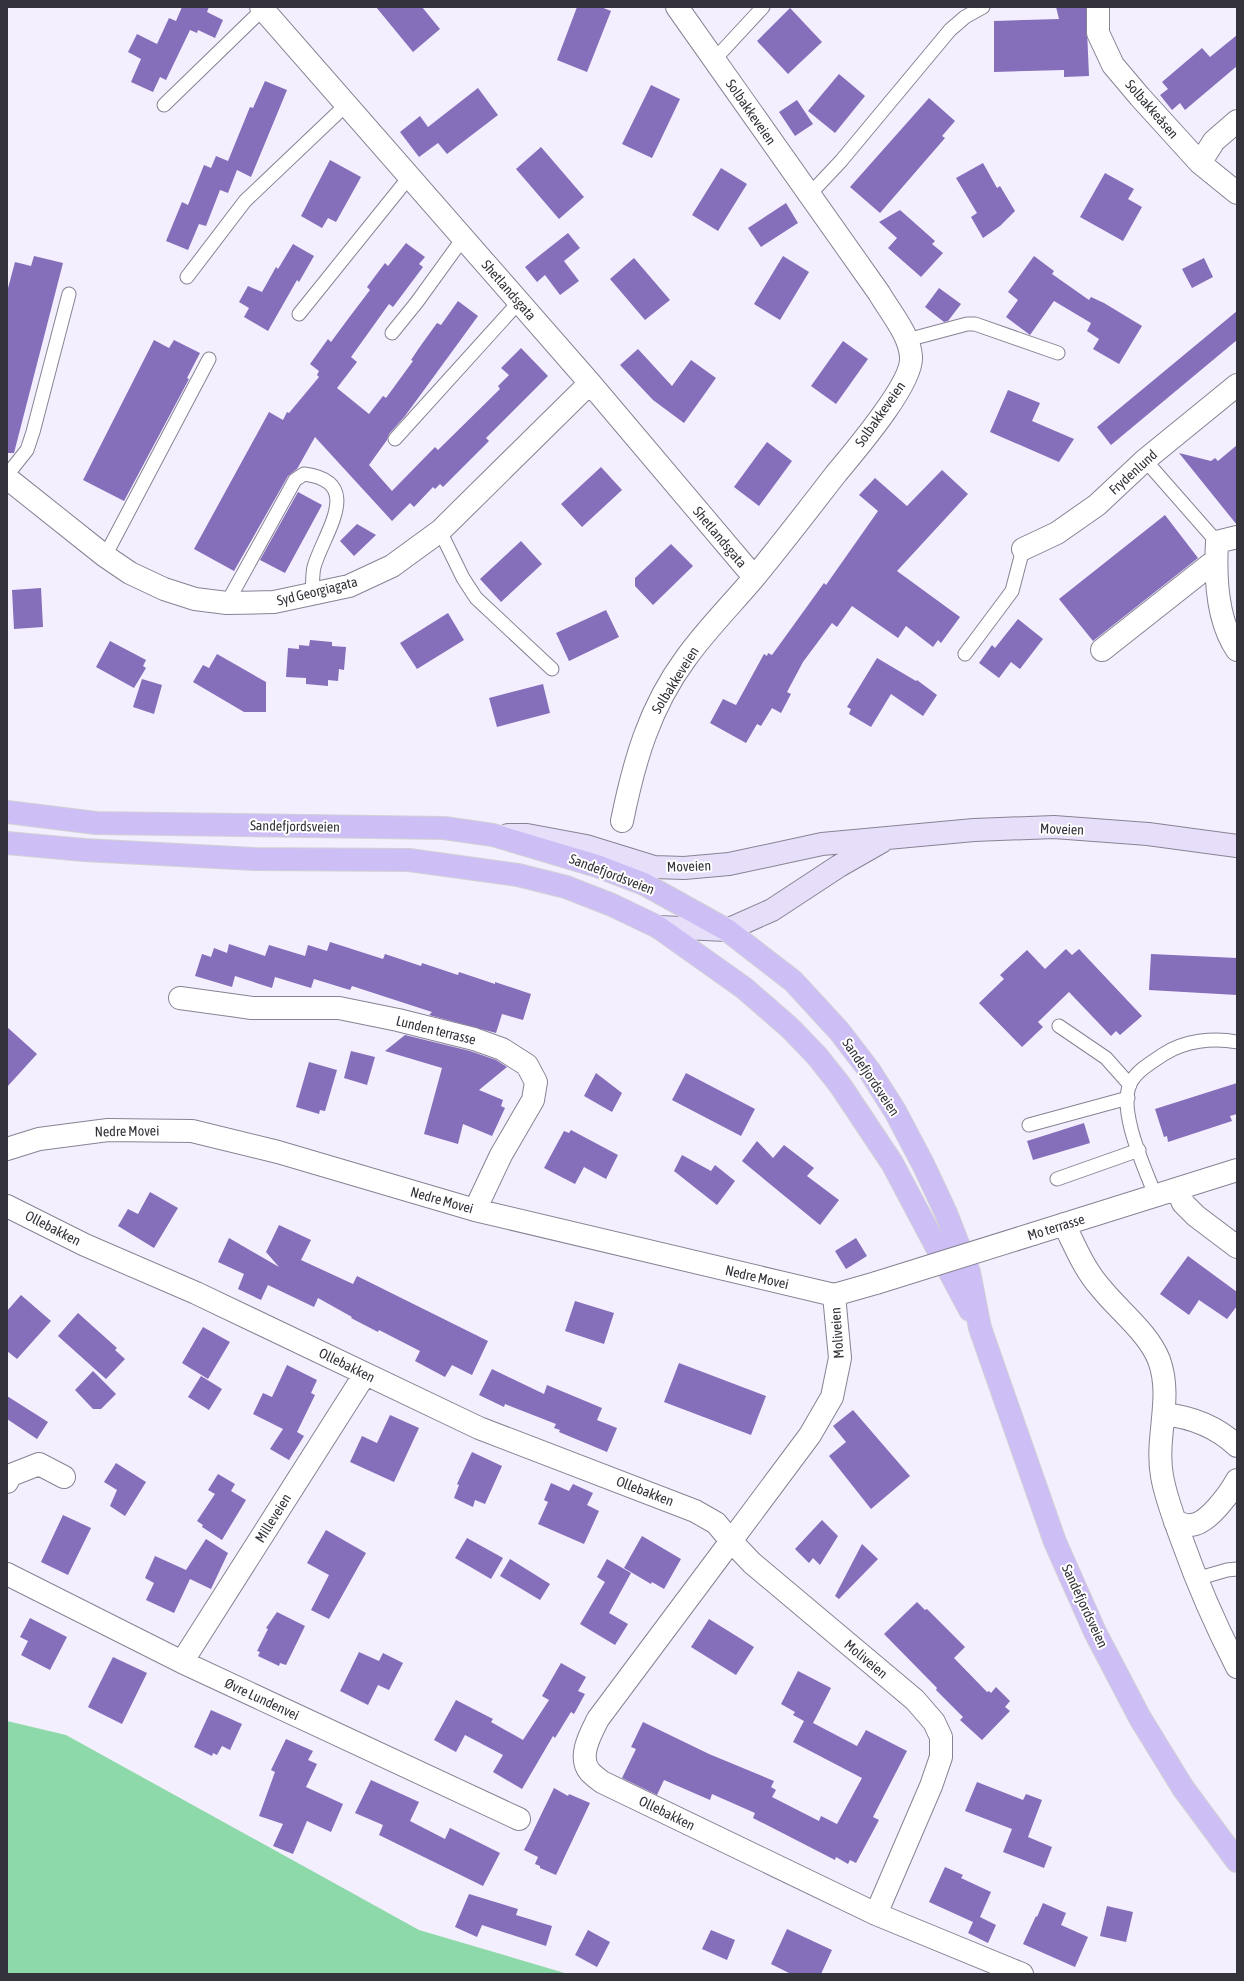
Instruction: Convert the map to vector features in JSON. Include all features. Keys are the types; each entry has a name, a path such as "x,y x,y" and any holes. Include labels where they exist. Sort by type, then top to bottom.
{"main road":[{"name":"Sandefjordsveien","path":"7,812 96,823 444,828 493,835 597,866 644,884 727,930 793,982 839,1031 869,1070 891,1105 923,1164 946,1213 969,1272 980,1328 1055,1542 1095,1632 1140,1718 1183,1788 1237,1860"},
{"name":"Sandefjordsveien","path":"7,843 84,850 254,859 408,860 518,875 566,887 612,905 658,927 755,998 790,1028 817,1056 840,1085 892,1163 980,1328"}],"street":[{"name":"Solbakkeveien","path":"622,821 630,781 645,731 662,696 685,658 754,577 876,424 907,376 911,358 907,340 879,293 677,7"},
{"name":"Solbakkeåsen","path":"1098,7 1098,33 1113,64 1140,97 1200,163 1237,193"},
{"name":"Shetlandsgata","path":"269,10 347,104 590,383 754,577"},
{"path":"1200,163 1214,141 1237,121"},
{"name":"Syd Georgiagata","path":"7,476 105,556 130,573 164,589 195,599 227,603 274,602 349,586 392,566 440,531 590,383"},
{"name":"Frydenlund","path":"1022,549 1057,533 1097,505 1145,460 1237,385"},
{"path":"1102,650 1223,546"},
{"path":"1223,546 1216,582 1224,619 1232,643 1237,650"},
{"name":"Moveien","path":"493,835 527,835 586,846 654,867 684,868 729,864 822,844 974,830 1054,827 1148,834 1237,846"},
{"name":"Moveien","path":"658,927 727,930 772,910 839,866 887,839"},
{"name":"Lunden terrasse","path":"180,998 252,1008 338,1008 398,1020 474,1039 502,1049 527,1065 536,1082 533,1100 501,1154 475,1210"},
{"name":"Nedre Movei","path":"7,1150 39,1139 108,1130 192,1131 278,1152 475,1210 834,1295 876,1283"},
{"name":"Mo terrasse","path":"876,1283 1237,1170"},
{"path":"1176,1188 1183,1203 1196,1216 1237,1247"},
{"name":"Ollebakken","path":"7,1206 85,1245 196,1293 479,1428 696,1511 716,1523 731,1541 598,1719 587,1743 585,1757 589,1771 602,1782 876,1914"},
{"path":"1064,1224 1091,1276 1141,1334 1158,1358 1164,1376 1165,1400 1162,1475 1167,1500 1196,1579 1217,1628 1237,1667"},
{"name":"Moliveien","path":"834,1295 840,1358 832,1397 810,1435 731,1541 752,1563 915,1700 934,1722 941,1737 941,1757 931,1786 876,1914"},
{"name":"Milleveien","path":"182,1662 364,1374"},
{"path":"1164,1414 1181,1416 1199,1421 1231,1440 1237,1446"},
{"path":"7,1482 11,1475 39,1464 64,1477"},
{"path":"1175,1522 1192,1525 1205,1518 1218,1506 1237,1480"},
{"name":"Øvre Lundenvei","path":"7,1574 182,1662 519,1819"},
{"path":"876,1914 1022,1974"}],"lane":[{"path":"714,60 763,7"},
{"path":"809,195 841,161 950,30 965,17 983,7"},
{"path":"164,105 269,10"},
{"path":"187,277 245,201 347,104"},
{"path":"299,314 410,176"},
{"path":"392,333 418,302 464,237"},
{"path":"7,476 27,450 33,432 68,294"},
{"path":"395,439 519,302"},
{"path":"907,340 966,324 976,324 1058,354"},
{"path":"105,556 209,359"},
{"path":"1145,460 1223,546"},
{"path":"227,603 295,480 304,474 317,476 333,486 338,499 334,520 314,567 312,594"},
{"path":"440,531 463,578 476,598 552,669"},
{"path":"965,654 1012,591 1022,549"},
{"path":"1059,1026 1106,1058 1129,1092"},
{"path":"1155,1195 1127,1112 1129,1092 1134,1078 1147,1065 1174,1047 1209,1041 1237,1042"},
{"path":"1029,1125 1129,1092"},
{"path":"1057,1179 1139,1150"},
{"path":"1196,1579 1237,1569"}],"green space":[{"path":"7,1721 66,1735 419,1930 568,1974 7,1974"}],"building":[{"path":"182,7 209,7 207,12 223,20 215,38 198,30 197,33 190,30 166,80 160,77 153,92 131,82 141,59 128,52 137,34 157,44 169,18 176,21"},
{"path":"376,7 422,7 440,29 413,52"},
{"path":"577,7 601,7 611,11 587,72 557,60"},
{"path":"1056,7 1086,7 1089,76 1064,77 1064,70 994,72 994,21 1059,19"},
{"path":"790,8 822,42 788,74 757,41"},
{"path":"1237,35 1237,66 1185,110 1180,103 1172,110 1160,95 1168,89 1162,82 1202,48 1210,57"},
{"path":"839,74 865,96 835,133 808,111"},
{"path":"265,81 287,90 251,177 237,170 228,193 220,190 206,226 199,224 188,250 166,241 182,202 188,205 204,165 211,168 216,156 228,161 250,107 253,108"},
{"path":"651,85 680,99 652,158 622,144"},
{"path":"478,88 498,115 447,154 438,143 419,157 400,132 420,116 428,127"},
{"path":"929,98 955,121 942,136 945,138 880,213 850,187"},
{"path":"797,100 813,124 795,136 779,112"},
{"path":"541,147 584,197 559,219 516,169"},
{"path":"330,160 361,177 336,222 328,218 322,228 301,216"},
{"path":"983,163 997,188 1000,186 1015,211 1000,226 983,238 971,217 977,213 956,178"},
{"path":"721,168 747,184 718,231 692,215"},
{"path":"1105,173 1134,189 1128,199 1142,207 1123,241 1080,217"},
{"path":"786,203 798,223 761,247 748,228"},
{"path":"900,210 935,241 932,244 943,253 921,277 888,248 897,238 879,222"},
{"path":"568,233 580,248 564,261 579,281 560,295 545,275 537,282 525,267"},
{"path":"406,243 425,257 419,264 423,267 393,307 389,304 351,357 357,362 337,388 369,414 383,396 386,398 413,361 411,360 437,323 441,325 458,301 478,316 405,416 389,434 387,440 369,465 392,491 435,447 438,450 500,389 498,386 509,375 501,368 521,348 548,376 486,438 489,441 443,487 440,484 435,489 433,487 414,507 410,503 392,521 315,437 297,469 288,476 234,571 194,549 269,412 283,420 287,412 289,413 319,377 317,375 319,371 310,364 328,339 331,342 370,290 367,287 385,263 388,266"},
{"path":"293,244 314,256 299,282 297,280 268,331 244,317 249,308 239,302 248,286 262,292 276,267 278,269"},
{"path":"34,256 63,263 14,453 7,453 7,292 15,262 31,266"},
{"path":"783,256 809,272 780,320 754,304"},
{"path":"1034,256 1054,271 1052,274 1089,300 1091,297 1104,303 1142,326 1119,364 1093,349 1099,339 1087,331 1091,323 1054,301 1030,335 1006,317 1018,300 1008,292"},
{"path":"634,258 670,300 645,320 610,279"},
{"path":"1204,258 1213,277 1192,288 1182,269"},
{"path":"939,288 961,304 948,321 944,322 925,307"},
{"path":"1237,311 1237,340 1111,445 1097,427"},
{"path":"154,340 169,348 174,340 200,353 187,378 189,379 124,501 83,480"},
{"path":"843,341 868,359 836,404 811,386"},
{"path":"638,349 672,386 691,360 716,378 684,423 653,400 620,365"},
{"path":"1008,390 1040,403 1032,421 1074,439 1059,462 990,432"},
{"path":"767,442 792,461 759,506 734,487"},
{"path":"1237,445 1237,525 1179,453 1211,461 1215,458 1218,461"},
{"path":"601,467 622,490 582,527 561,504"},
{"path":"942,470 968,494 897,571 960,617 941,643 938,640 933,647 906,626 898,638 852,606 837,627 832,623 803,662 787,692 791,694 781,713 772,708 761,726 757,724 746,743 710,723 723,699 736,705 764,654 767,656 768,653 772,655 824,583 826,585 878,511 859,495 875,478 907,506"},
{"path":"298,492 322,505 285,573 260,560"},
{"path":"1165,515 1198,558 1093,641 1059,599"},
{"path":"357,524 376,535 354,556 340,541"},
{"path":"521,541 542,564 501,602 480,579"},
{"path":"671,544 693,566 653,605 635,586 635,578"},
{"path":"41,588 43,627 14,629 12,590"},
{"path":"606,610 619,637 569,661 556,633"},
{"path":"448,613 464,640 417,669 400,643"},
{"path":"1018,619 1043,639 1020,669 1011,662 999,678 979,663 992,645 995,648"},
{"path":"310,640 332,642 332,646 346,647 344,670 339,669 338,681 328,680 328,686 306,684 306,678 286,677 288,648 299,649 299,645 309,646"},
{"path":"110,641 146,660 143,666 146,668 134,688 96,667"},
{"path":"217,654 266,682 266,712 244,712 193,682 203,665 209,668"},
{"path":"877,658 916,681 917,680 937,695 923,716 891,694 871,727 849,714 851,709 847,707"},
{"path":"142,679 162,685 154,714 133,707"},
{"path":"543,684 550,713 497,727 489,698"},
{"path":"330,942 383,959 385,954 421,966 422,963 458,975 459,972 531,994 523,1020 502,1014 496,1033 429,1015 432,1012 352,986 350,990 314,979 311,988 275,977 272,988 235,976 232,987 195,976 202,954 211,957 214,948 227,953 229,944 265,956 269,945 305,956 308,945 327,951"},
{"path":"1066,949 1072,955 1079,949 1142,1016 1120,1035 1116,1031 1111,1036 1069,992 1038,1022 1043,1027 1022,1047 979,1003 1004,979 1000,975 1027,950 1045,969"},
{"path":"1151,954 1237,958 1237,995 1149,990"},
{"path":"7,1027 37,1054 7,1087"},
{"path":"405,1035 470,1051 496,1060 507,1067 479,1090 503,1100 501,1106 505,1108 492,1136 463,1124 458,1144 424,1134 442,1068 385,1051"},
{"path":"351,1051 375,1057 367,1085 344,1078"},
{"path":"309,1062 337,1070 325,1111 320,1110 319,1114 296,1107"},
{"path":"596,1073 622,1093 612,1112 584,1096"},
{"path":"686,1073 755,1109 741,1136 672,1100"},
{"path":"1237,1083 1237,1114 1230,1116 1232,1121 1168,1142 1167,1136 1164,1137 1155,1109"},
{"path":"1084,1123 1090,1143 1033,1160 1027,1141"},
{"path":"571,1130 618,1155 606,1179 584,1167 575,1184 544,1168 564,1131 569,1133"},
{"path":"757,1141 773,1158 784,1145 814,1168 807,1176 839,1200 820,1225 742,1161"},
{"path":"682,1155 711,1171 715,1165 735,1181 717,1205 674,1171"},
{"path":"150,1192 178,1208 154,1248 118,1226 128,1209 138,1214"},
{"path":"279,1225 311,1240 301,1260 353,1284 357,1276 488,1341 472,1375 452,1365 445,1377 415,1361 420,1351 379,1330 378,1332 351,1318 352,1317 318,1298 314,1307 268,1285 261,1300 238,1289 244,1274 218,1262 229,1238 279,1267 266,1252"},
{"path":"856,1238 867,1256 846,1269 835,1251"},
{"path":"1188,1256 1237,1292 1237,1306 1227,1319 1199,1300 1189,1315 1160,1294"},
{"path":"21,1295 51,1321 17,1359 7,1351 7,1311"},
{"path":"575,1301 614,1313 604,1344 565,1331"},
{"path":"78,1313 117,1348 115,1350 125,1359 106,1379 58,1336"},
{"path":"203,1327 230,1342 208,1379 182,1363"},
{"path":"679,1363 766,1396 751,1435 664,1402"},
{"path":"287,1365 317,1380 311,1393 315,1395 297,1432 304,1436 289,1460 270,1449 283,1429 253,1414 263,1393 272,1397"},
{"path":"492,1369 544,1394 547,1385 602,1408 597,1420 617,1428 607,1452 559,1432 560,1430 554,1428 556,1424 505,1404 504,1407 479,1395"},
{"path":"93,1371 116,1394 101,1409 93,1409 75,1390"},
{"path":"201,1376 222,1389 209,1410 188,1397"},
{"path":"7,1396 48,1422 37,1439 7,1419"},
{"path":"853,1410 910,1476 871,1509 829,1456 846,1442 833,1426"},
{"path":"390,1415 419,1428 394,1482 350,1462 362,1436 377,1443"},
{"path":"472,1452 502,1466 485,1504 475,1500 473,1507 454,1498 459,1485 457,1484"},
{"path":"116,1463 146,1482 125,1516 110,1506 117,1490 104,1482"},
{"path":"218,1474 235,1484 231,1491 246,1500 222,1540 202,1527 203,1525 197,1521 215,1494 208,1490"},
{"path":"551,1483 569,1491 573,1484 593,1493 587,1505 599,1511 584,1544 538,1524 548,1502 544,1500"},
{"path":"63,1515 91,1528 68,1575 41,1562"},
{"path":"822,1520 838,1536 820,1565 813,1558 809,1563 795,1549"},
{"path":"326,1530 366,1553 329,1619 311,1610 329,1575 307,1563"},
{"path":"642,1536 681,1559 664,1589 652,1582 651,1584 624,1568"},
{"path":"467,1538 503,1558 491,1579 455,1558"},
{"path":"206,1539 228,1553 211,1589 190,1579 174,1613 146,1600 154,1583 145,1578 155,1556 186,1570"},
{"path":"862,1544 878,1559 839,1599 835,1596"},
{"path":"510,1559 550,1584 540,1600 500,1576"},
{"path":"607,1559 631,1573 609,1613 628,1624 615,1645 580,1624 605,1582 597,1577"},
{"path":"917,1602 925,1610 927,1609 965,1647 954,1658 987,1692 989,1691 991,1693 996,1687 1010,1701 1005,1707 1010,1711 982,1740 960,1720 963,1717 884,1634"},
{"path":"277,1612 305,1626 286,1665 280,1663 279,1666 258,1656 260,1652 257,1651 268,1629 266,1628"},
{"path":"30,1618 67,1637 50,1670 21,1655 28,1641 20,1637"},
{"path":"709,1619 754,1647 736,1675 691,1647"},
{"path":"359,1652 379,1661 383,1653 403,1663 389,1690 378,1685 368,1705 340,1691"},
{"path":"113,1657 147,1673 122,1724 88,1707"},
{"path":"561,1663 586,1677 578,1691 585,1694 574,1714 571,1712 555,1738 553,1736 522,1789 493,1772 503,1755 465,1735 456,1752 434,1740 456,1700 493,1719 491,1722 523,1740 549,1700 542,1696"},
{"path":"798,1671 831,1688 813,1723 857,1746 866,1730 907,1751 873,1817 879,1820 856,1863 850,1860 848,1864 836,1857 835,1860 753,1818 755,1813 712,1794 710,1800 664,1780 657,1795 622,1778 636,1749 631,1747 643,1722 709,1754 774,1781 771,1787 776,1790 772,1797 819,1821 821,1816 837,1824 862,1778 793,1742 804,1721 793,1715 795,1712 781,1704"},
{"path":"211,1710 242,1724 230,1750 222,1746 217,1755 213,1753 212,1756 194,1747"},
{"path":"286,1739 313,1751 308,1760 317,1764 306,1787 343,1804 331,1832 307,1821 293,1854 273,1846 283,1824 259,1816 275,1772 271,1770"},
{"path":"371,1780 419,1802 410,1821 445,1839 450,1828 500,1853 483,1886 379,1835 383,1825 355,1813"},
{"path":"977,1782 1023,1800 1026,1794 1042,1800 1028,1837 1052,1847 1044,1868 1003,1852 1012,1829 965,1811"},
{"path":"554,1788 568,1796 569,1794 590,1803 556,1875 540,1868 540,1866 535,1864 538,1857 524,1850"},
{"path":"945,1867 963,1875 961,1878 991,1892 980,1917 996,1925 988,1943 968,1933 973,1922 929,1902"},
{"path":"469,1894 518,1909 516,1915 552,1926 546,1946 482,1925 477,1937 455,1927"},
{"path":"1043,1903 1066,1913 1061,1925 1088,1937 1075,1967 1023,1944"},
{"path":"1107,1906 1133,1912 1126,1942 1100,1936"},
{"path":"787,1929 832,1950 821,1974 791,1974 771,1964"},
{"path":"588,1930 610,1942 597,1967 575,1955"},
{"path":"711,1930 735,1940 727,1960 702,1949"}]}
